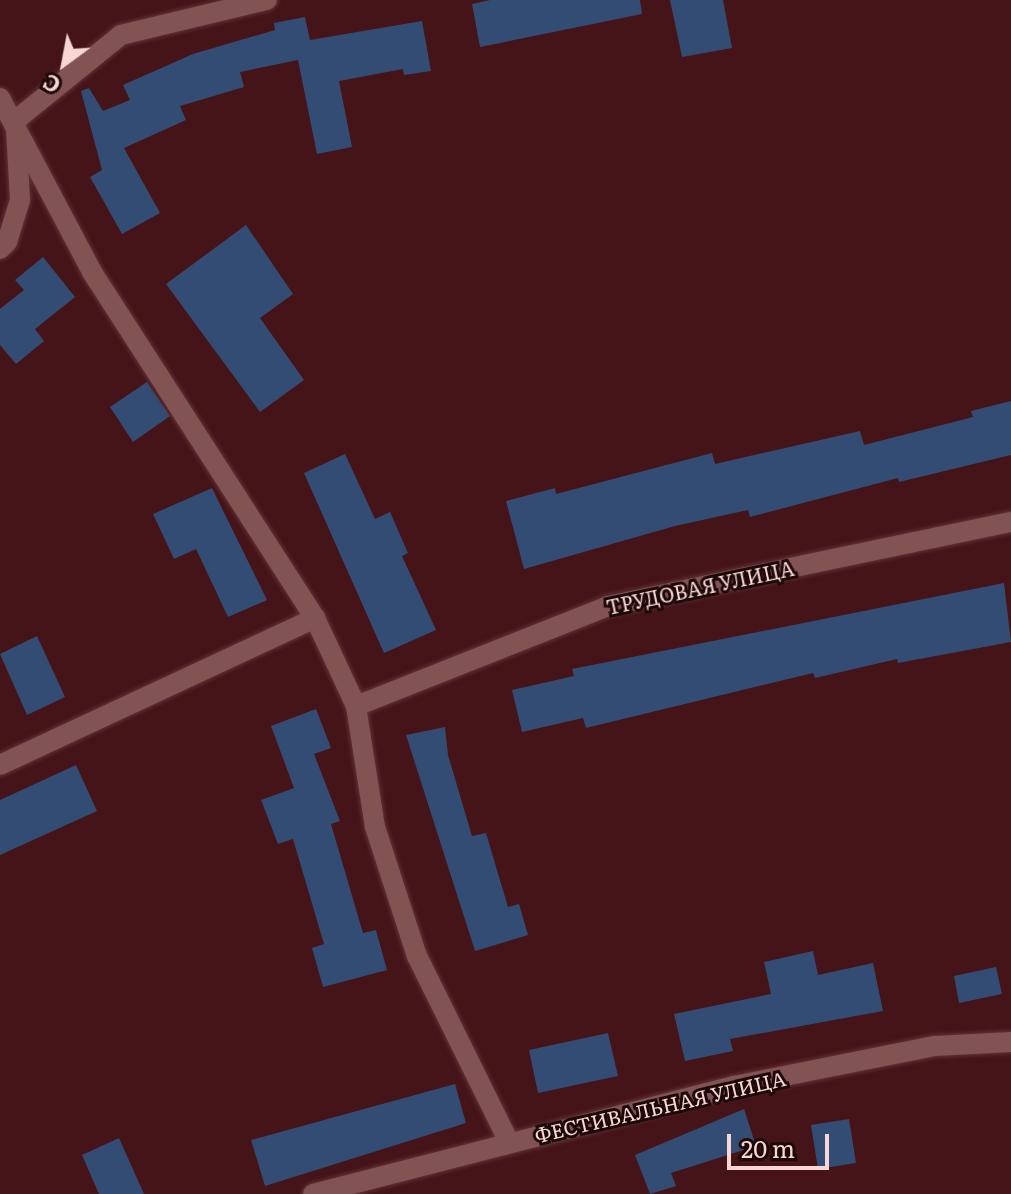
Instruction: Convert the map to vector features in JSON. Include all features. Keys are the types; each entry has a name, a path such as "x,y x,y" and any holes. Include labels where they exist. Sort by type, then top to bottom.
{"street":[{"path":"16,120 121,35 267,0"},
{"path":"0,98 16,120 92,272 315,618 356,706 375,827 417,956 509,1142"},
{"path":"0,249 7,242 20,200 16,120"},
{"name":"ТРУДОВАЯ УЛИЦА","path":"356,706 608,606 1011,522"},
{"path":"0,765 315,618"},
{"name":"ФЕСТИВАЛЬНАЯ УЛИЦА","path":"313,1194 391,1186 509,1142 734,1086 920,1049 1011,1042"}],"building":[{"path":"490,0 640,0 642,14 480,47 472,4"},
{"path":"670,0 723,0 732,48 682,57"},
{"path":"305,17 310,40 422,21 431,71 404,75 403,69 339,81 352,147 317,154 298,60 240,72 244,87 180,106 186,120 124,148 160,213 122,234 90,177 102,170 81,91 89,88 103,111 130,100 123,85 193,54 275,30 274,23"},
{"path":"246,225 293,294 260,318 304,380 260,412 166,284"},
{"path":"43,257 75,297 35,329 44,341 16,364 0,345 0,309 24,290 15,280"},
{"path":"147,382 170,416 133,442 110,407"},
{"path":"1011,401 1011,455 899,482 898,478 750,517 748,510 675,526 524,569 506,501 555,488 556,494 712,453 715,464 860,431 864,445 973,417 971,411"},
{"path":"345,454 375,519 390,512 408,553 402,556 436,630 384,653 304,473"},
{"path":"212,488 267,600 228,617 196,549 174,559 153,514"},
{"path":"1004,583 1011,642 898,663 897,659 815,678 813,673 586,728 583,718 522,732 512,690 574,676 572,669"},
{"path":"37,636 65,697 27,715 0,654"},
{"path":"316,709 331,748 314,754 340,821 331,824 363,933 376,930 387,970 323,987 312,948 324,944 293,839 278,844 261,800 294,788 271,726"},
{"path":"445,727 448,755 472,836 486,833 508,907 519,904 528,935 475,951 406,735"},
{"path":"76,765 97,811 0,855 0,800"},
{"path":"813,951 818,975 873,963 883,1011 730,1039 733,1051 685,1061 674,1014 771,994 764,962"},
{"path":"996,967 1002,994 959,1003 954,976"},
{"path":"608,1033 618,1076 538,1093 529,1050"},
{"path":"455,1084 466,1123 265,1186 251,1140"},
{"path":"744,1109 756,1146 671,1173 676,1186 650,1194 635,1155"},
{"path":"849,1119 856,1163 818,1169 811,1125"},
{"path":"119,1138 144,1194 99,1194 82,1155"}]}
